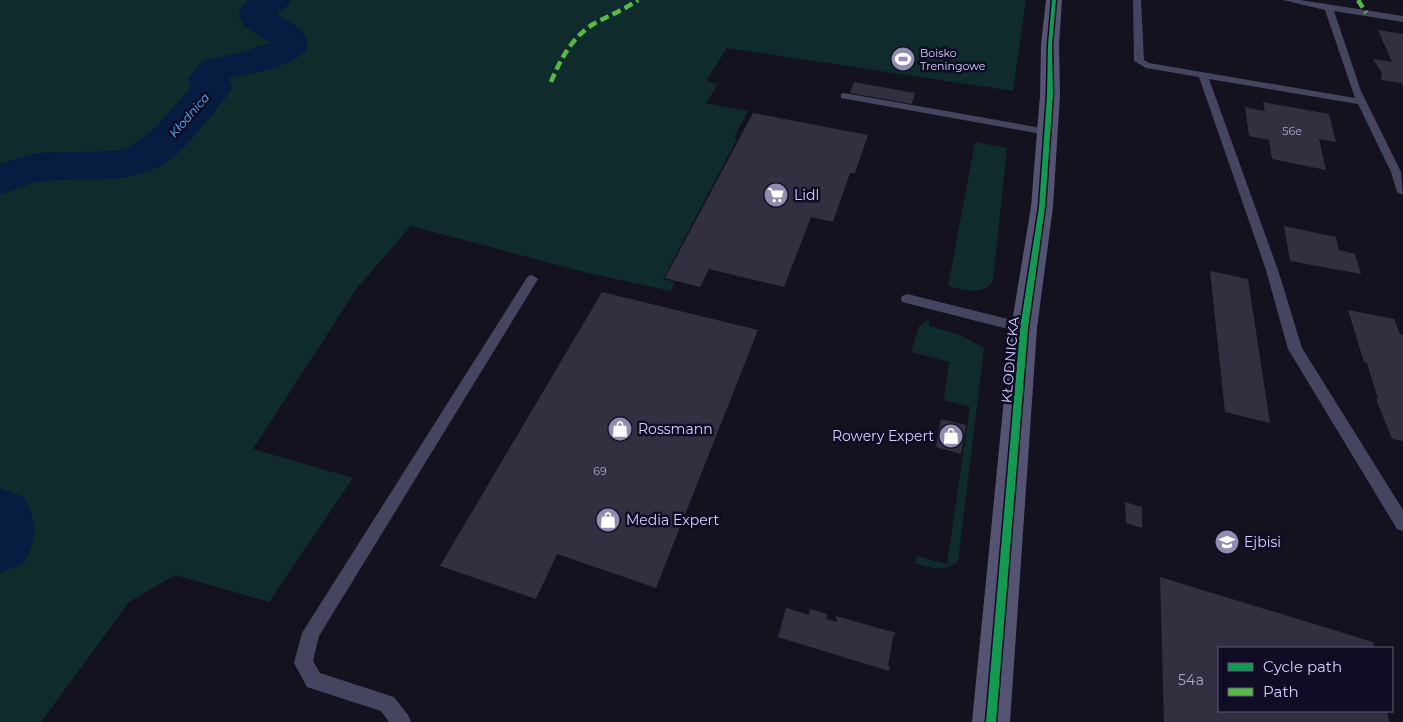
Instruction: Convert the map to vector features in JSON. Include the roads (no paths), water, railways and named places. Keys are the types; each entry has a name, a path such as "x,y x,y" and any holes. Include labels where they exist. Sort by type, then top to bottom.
{"street":[{"name":"KŁODNICKA","path":"991,722 1024,328 1042,207 1048,132 1050,45 1054,0"}],"lane":[{"path":"1137,0 1139,61 1146,65 1361,102"},
{"path":"1287,0 1403,19"},
{"path":"1329,8 1356,90 1396,172 1403,192"},
{"path":"1203,75 1272,270 1295,349 1403,524"},
{"path":"844,96 1048,132"},
{"path":"401,722 387,704 314,680 303,663 311,633 532,279"},
{"path":"907,299 1024,328"}],"waterway":[{"name":"Kłodnica","path":"0,180 37,167 82,167 122,164 147,155 170,137 212,88 208,79 216,69 252,62 288,49 289,39 257,17 258,9 274,0"},
{"name":"Kłodnica","path":"0,518 0,541"}],"place":[{"name":"Boisko Treningowe","path":"903,59"},
{"name":"Lidl","path":"776,195"},
{"name":"Rossmann","path":"620,429"},
{"name":"Rowery Expert","path":"951,436"},
{"name":"Media Expert","path":"608,520"},
{"name":"Ejbisi","path":"1227,542"}]}
